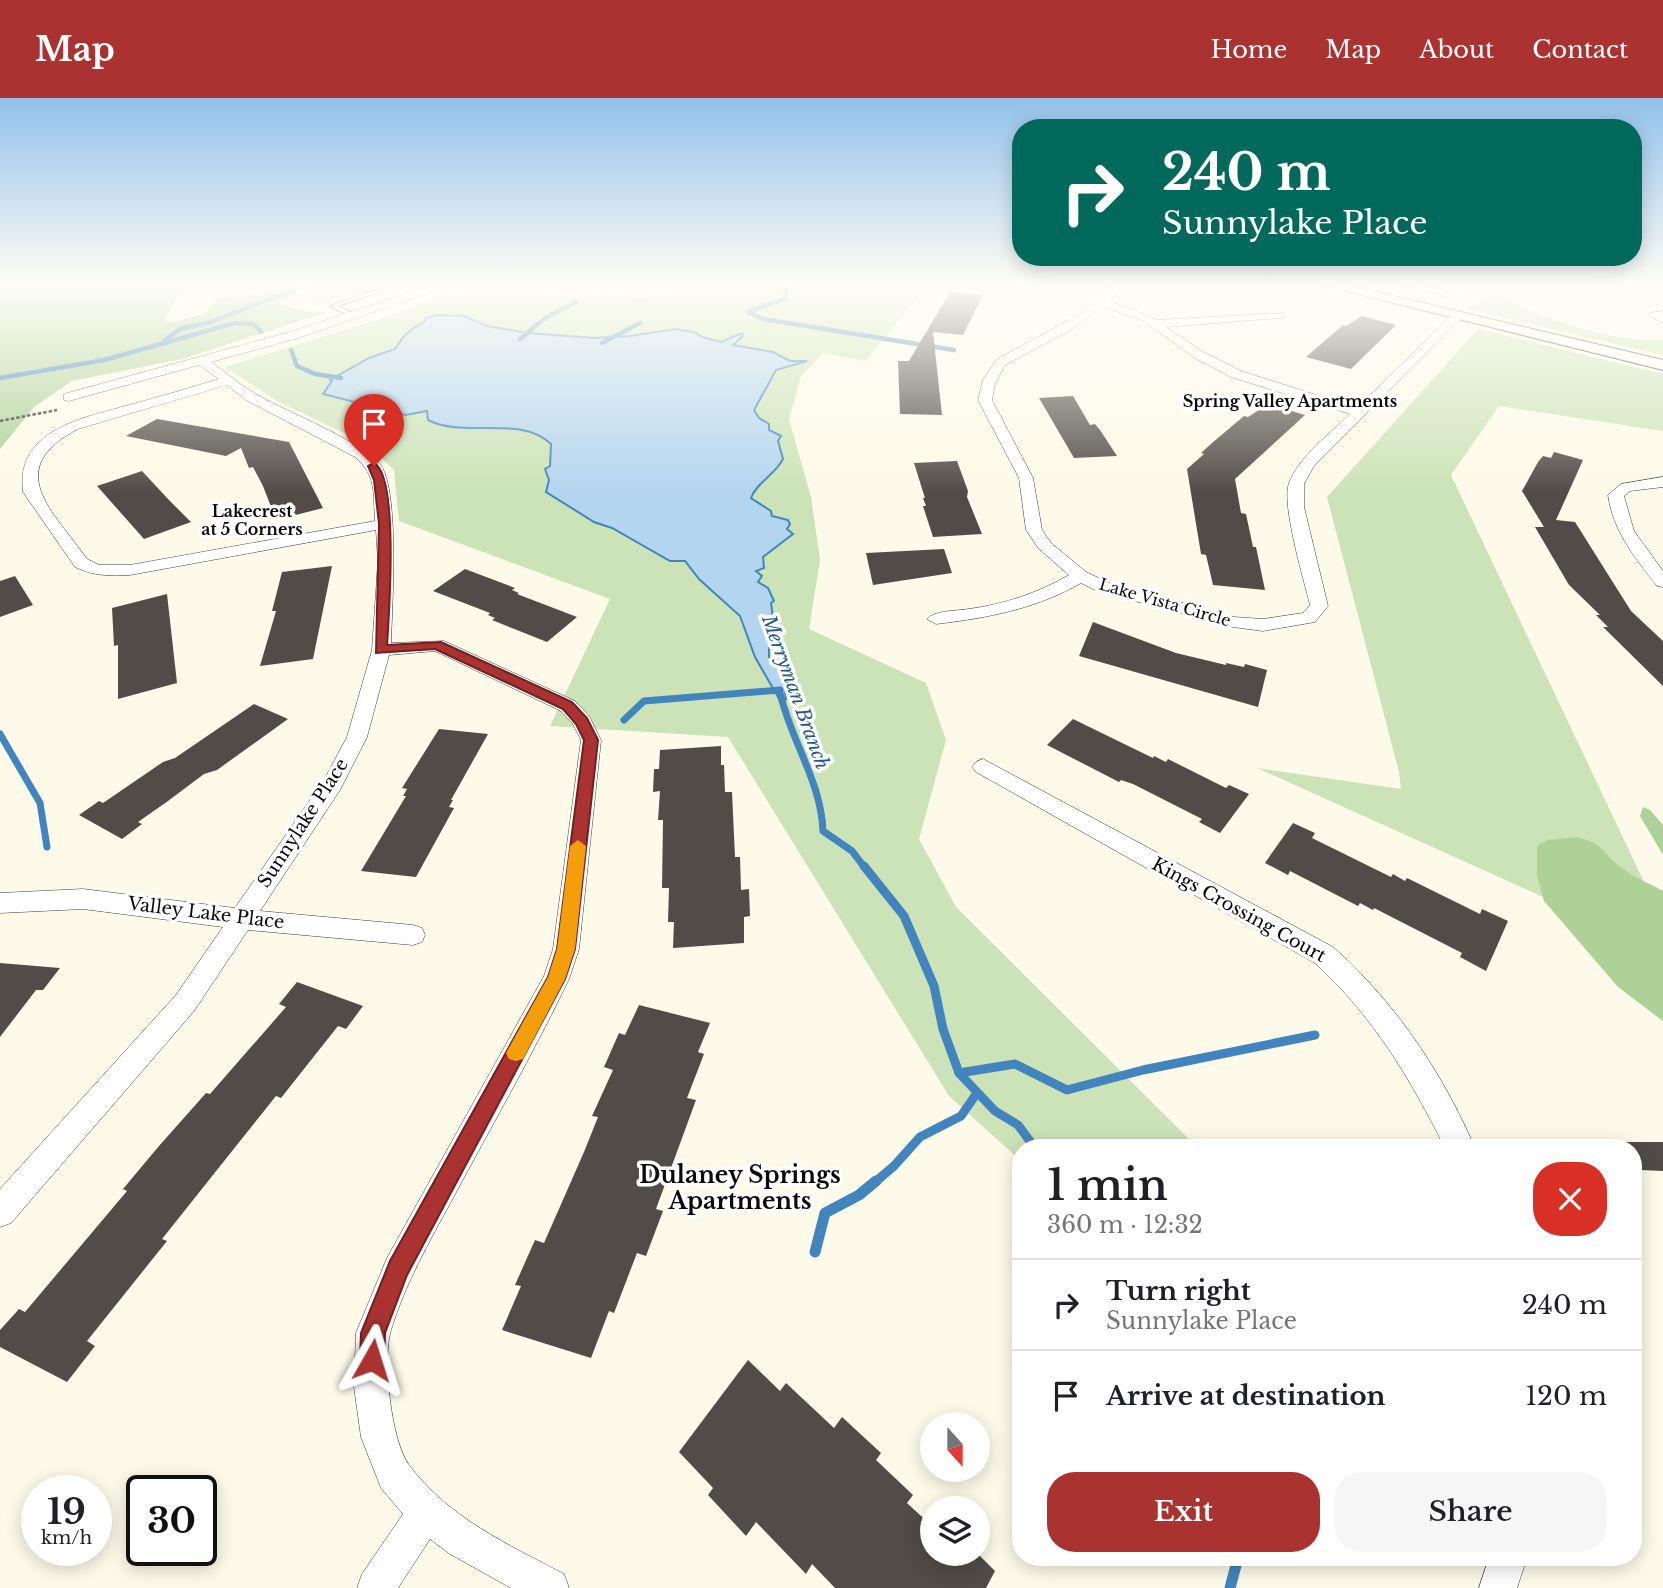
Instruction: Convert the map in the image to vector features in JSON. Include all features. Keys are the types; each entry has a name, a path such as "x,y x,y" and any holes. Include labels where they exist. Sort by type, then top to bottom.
{"street":[{"path":"69,397 227,354"},
{"name":"Lake Vista Circle","path":"1016,354 1001,362 991,374 985,400 1026,478 1034,530 1045,546 1080,576 1103,587 1233,622 1263,625 1309,618 1319,606 1296,507 1296,484 1308,464 1419,354"},
{"path":"1197,354 1236,374 1360,413"},
{"path":"1615,354 1663,365"},
{"name":"Sunnylake Place","path":"0,1212 185,1003 332,784 357,737 381,650 386,562 380,480 374,466 360,454 251,397 202,361"},
{"path":"227,381 73,426 47,442 31,466 27,479 30,492 81,563 104,572 131,570 384,524"},
{"path":"1663,482 1626,487 1616,495 1616,506 1625,526 1645,560 1663,582"},
{"path":"936,619 1001,610 1030,602 1054,592 1080,576"},
{"path":"381,650 437,645 568,706 582,721 591,740 566,949 556,979 398,1269 373,1333 371,1387 380,1437 394,1475 426,1512 463,1541 550,1588"},
{"name":"Kings Crossing Court","path":"983,767 1324,955 1356,982 1386,1017 1433,1094 1456,1139"},
{"name":"Valley Lake Place","path":"0,904 83,899 241,919 412,935"},
{"path":"376,1588 426,1512"},
{"path":"1499,1588 1506,1566"}],"path":[{"path":"0,421 57,410 65,405 69,397"}],"green space":[{"path":"0,354 199,354 72,381 34,407 0,449"},
{"path":"269,354 822,354 801,376 789,419 811,497 820,560 809,629 926,683 946,740 919,839 956,907 1189,1139 1012,1139 1012,1153 949,1096 728,737 550,726 610,599 399,521 394,470 367,444 277,401 225,367"},
{"path":"826,354 871,354 865,361"},
{"path":"1456,354 1579,354 1663,374 1663,431 1499,406 1451,475 1663,922 1663,951 1257,768 1401,789 1399,772 1327,497"},
{"path":"1643,807 1650,810 1663,825 1663,855 1640,816"},
{"path":"1577,837 1597,845 1623,869 1663,891 1663,1021 1618,987 1544,901 1537,875 1537,846 1548,840"}],"water":[{"path":"382,354 776,354 790,361 807,361 776,370 754,410 759,418 769,424 769,430 781,436 778,441 783,459 757,487 751,498 771,511 772,516 788,520 790,524 787,529 793,534 763,557 764,568 756,571 762,576 758,582 768,588 774,601 771,603 774,625 769,630 769,657 782,673 786,699 782,704 755,657 740,616 699,579 685,561 670,561 612,528 594,522 546,492 549,480 545,469 550,466 551,444 538,435 507,428 458,428 428,420 427,411 406,415 323,394 332,381 330,380"}],"building":[{"path":"913,354 935,354 942,415 900,414 898,361 909,361"},
{"path":"1310,354 1367,354 1351,369 1306,357"},
{"path":"1073,396 1090,425 1095,424 1117,456 1074,458 1039,398"},
{"path":"1268,404 1305,415 1235,479 1241,513 1246,514 1265,590 1213,585 1206,555 1201,554 1187,469 1204,454 1201,453 1244,416 1248,417"},
{"path":"157,419 289,442 323,508 276,520 263,486 253,467 249,468 241,448 226,456 126,436"},
{"path":"1554,452 1583,460 1556,520 1575,522 1631,611 1663,641 1663,686 1603,627 1608,627 1596,615 1600,615 1569,585 1535,527 1544,527 1522,491 1538,462 1543,456 1551,458"},
{"path":"957,461 968,491 967,497 982,534 933,537 914,463"},
{"path":"142,471 191,522 144,539 97,486"},
{"path":"944,549 952,573 873,585 866,553"},
{"path":"332,566 313,659 260,666 276,611 272,611 282,572"},
{"path":"465,569 515,588 512,590 519,593 517,594 577,617 547,642 492,620 495,618 488,615 490,613 433,591"},
{"path":"15,576 33,605 0,617 0,581"},
{"path":"167,594 177,683 118,699 118,645 114,646 112,608"},
{"path":"1093,622 1176,653 1226,665 1244,667 1245,664 1267,670 1258,707 1079,656"},
{"path":"254,704 288,719 217,770 204,774 138,822 142,824 122,839 79,815 99,801 103,803 163,762 175,758"},
{"path":"1073,719 1153,758 1154,756 1166,762 1168,759 1226,788 1229,785 1249,794 1220,833 1199,822 1202,819 1133,784 1121,780 1119,782 1047,745"},
{"path":"439,729 488,734 451,800 449,807 454,808 416,877 361,871 406,796 403,796 407,789 402,788"},
{"path":"721,746 725,792 732,792 735,857 740,857 741,890 749,889 750,916 744,917 744,943 673,948 674,922 668,922 669,888 662,888 663,820 658,820 660,791 653,792 654,769 659,769 660,750"},
{"path":"1293,823 1315,833 1312,838 1391,877 1393,874 1405,881 1407,878 1480,914 1482,909 1508,921 1486,971 1460,957 1462,953 1374,908 1373,910 1360,903 1358,906 1290,871 1288,875 1265,863"},
{"path":"0,963 60,968 43,990 36,990 0,1037"},
{"path":"297,982 363,1006 346,1029 338,1026 281,1098 276,1096 162,1239 167,1241 87,1341 95,1346 67,1382 0,1347 0,1330 19,1309 25,1312 127,1191 123,1189 159,1146 206,1093 210,1094 286,1007 279,1004"},
{"path":"639,1005 710,1023 698,1052 704,1054 687,1098 696,1100 656,1209 663,1211 646,1256 637,1253 614,1313 609,1311 591,1358 502,1330 521,1286 515,1285 535,1240 544,1243 598,1117 592,1116 613,1070 604,1067 619,1033 625,1035"},
{"path":"1642,1142 1663,1142 1663,1171 1642,1170"},
{"path":"748,1360 780,1391 786,1383 834,1428 842,1417 881,1453 876,1460 913,1495 907,1503 920,1515 920,1566 990,1566 995,1571 986,1588 835,1588 812,1564 806,1574 756,1522 746,1536 708,1495 713,1488 679,1452"}],"waterway":[{"name":"Merryman Branch","path":"0,378 127,354"},
{"name":"Merryman Branch","path":"292,354 297,366 315,374 341,378"},
{"path":"624,720 644,701 780,690"},
{"name":"Merryman Branch","path":"780,693 817,795 823,831 852,851 865,868"},
{"path":"0,734 40,803 47,847"},
{"name":"Merryman Branch","path":"864,866 904,916 934,986 943,1029 959,1073"},
{"path":"959,1073 1015,1064 1067,1090 1143,1070 1315,1035"},
{"name":"Merryman Branch","path":"959,1073 995,1111 1018,1125 1028,1139"},
{"path":"874,1183 894,1166 920,1137 961,1116 977,1093"},
{"path":"815,1252 825,1213 859,1195 876,1181"},
{"path":"1230,1588 1236,1566"}],"slow traffic":[{"path":"516,1053 556,979 566,949 578,846"}],"district":[{"name":"Spring Valley Apartments","path":"1290,401"},
{"name":"Lakecrest at 5 Corners","path":"252,520"},
{"name":"Dulaney Springs Apartments","path":"740,1188"}],"route":[{"path":"372,1360 373,1333 398,1269 556,979 566,949 591,740 582,721 568,706 437,645 381,650 386,562 380,480 374,466"}]}
